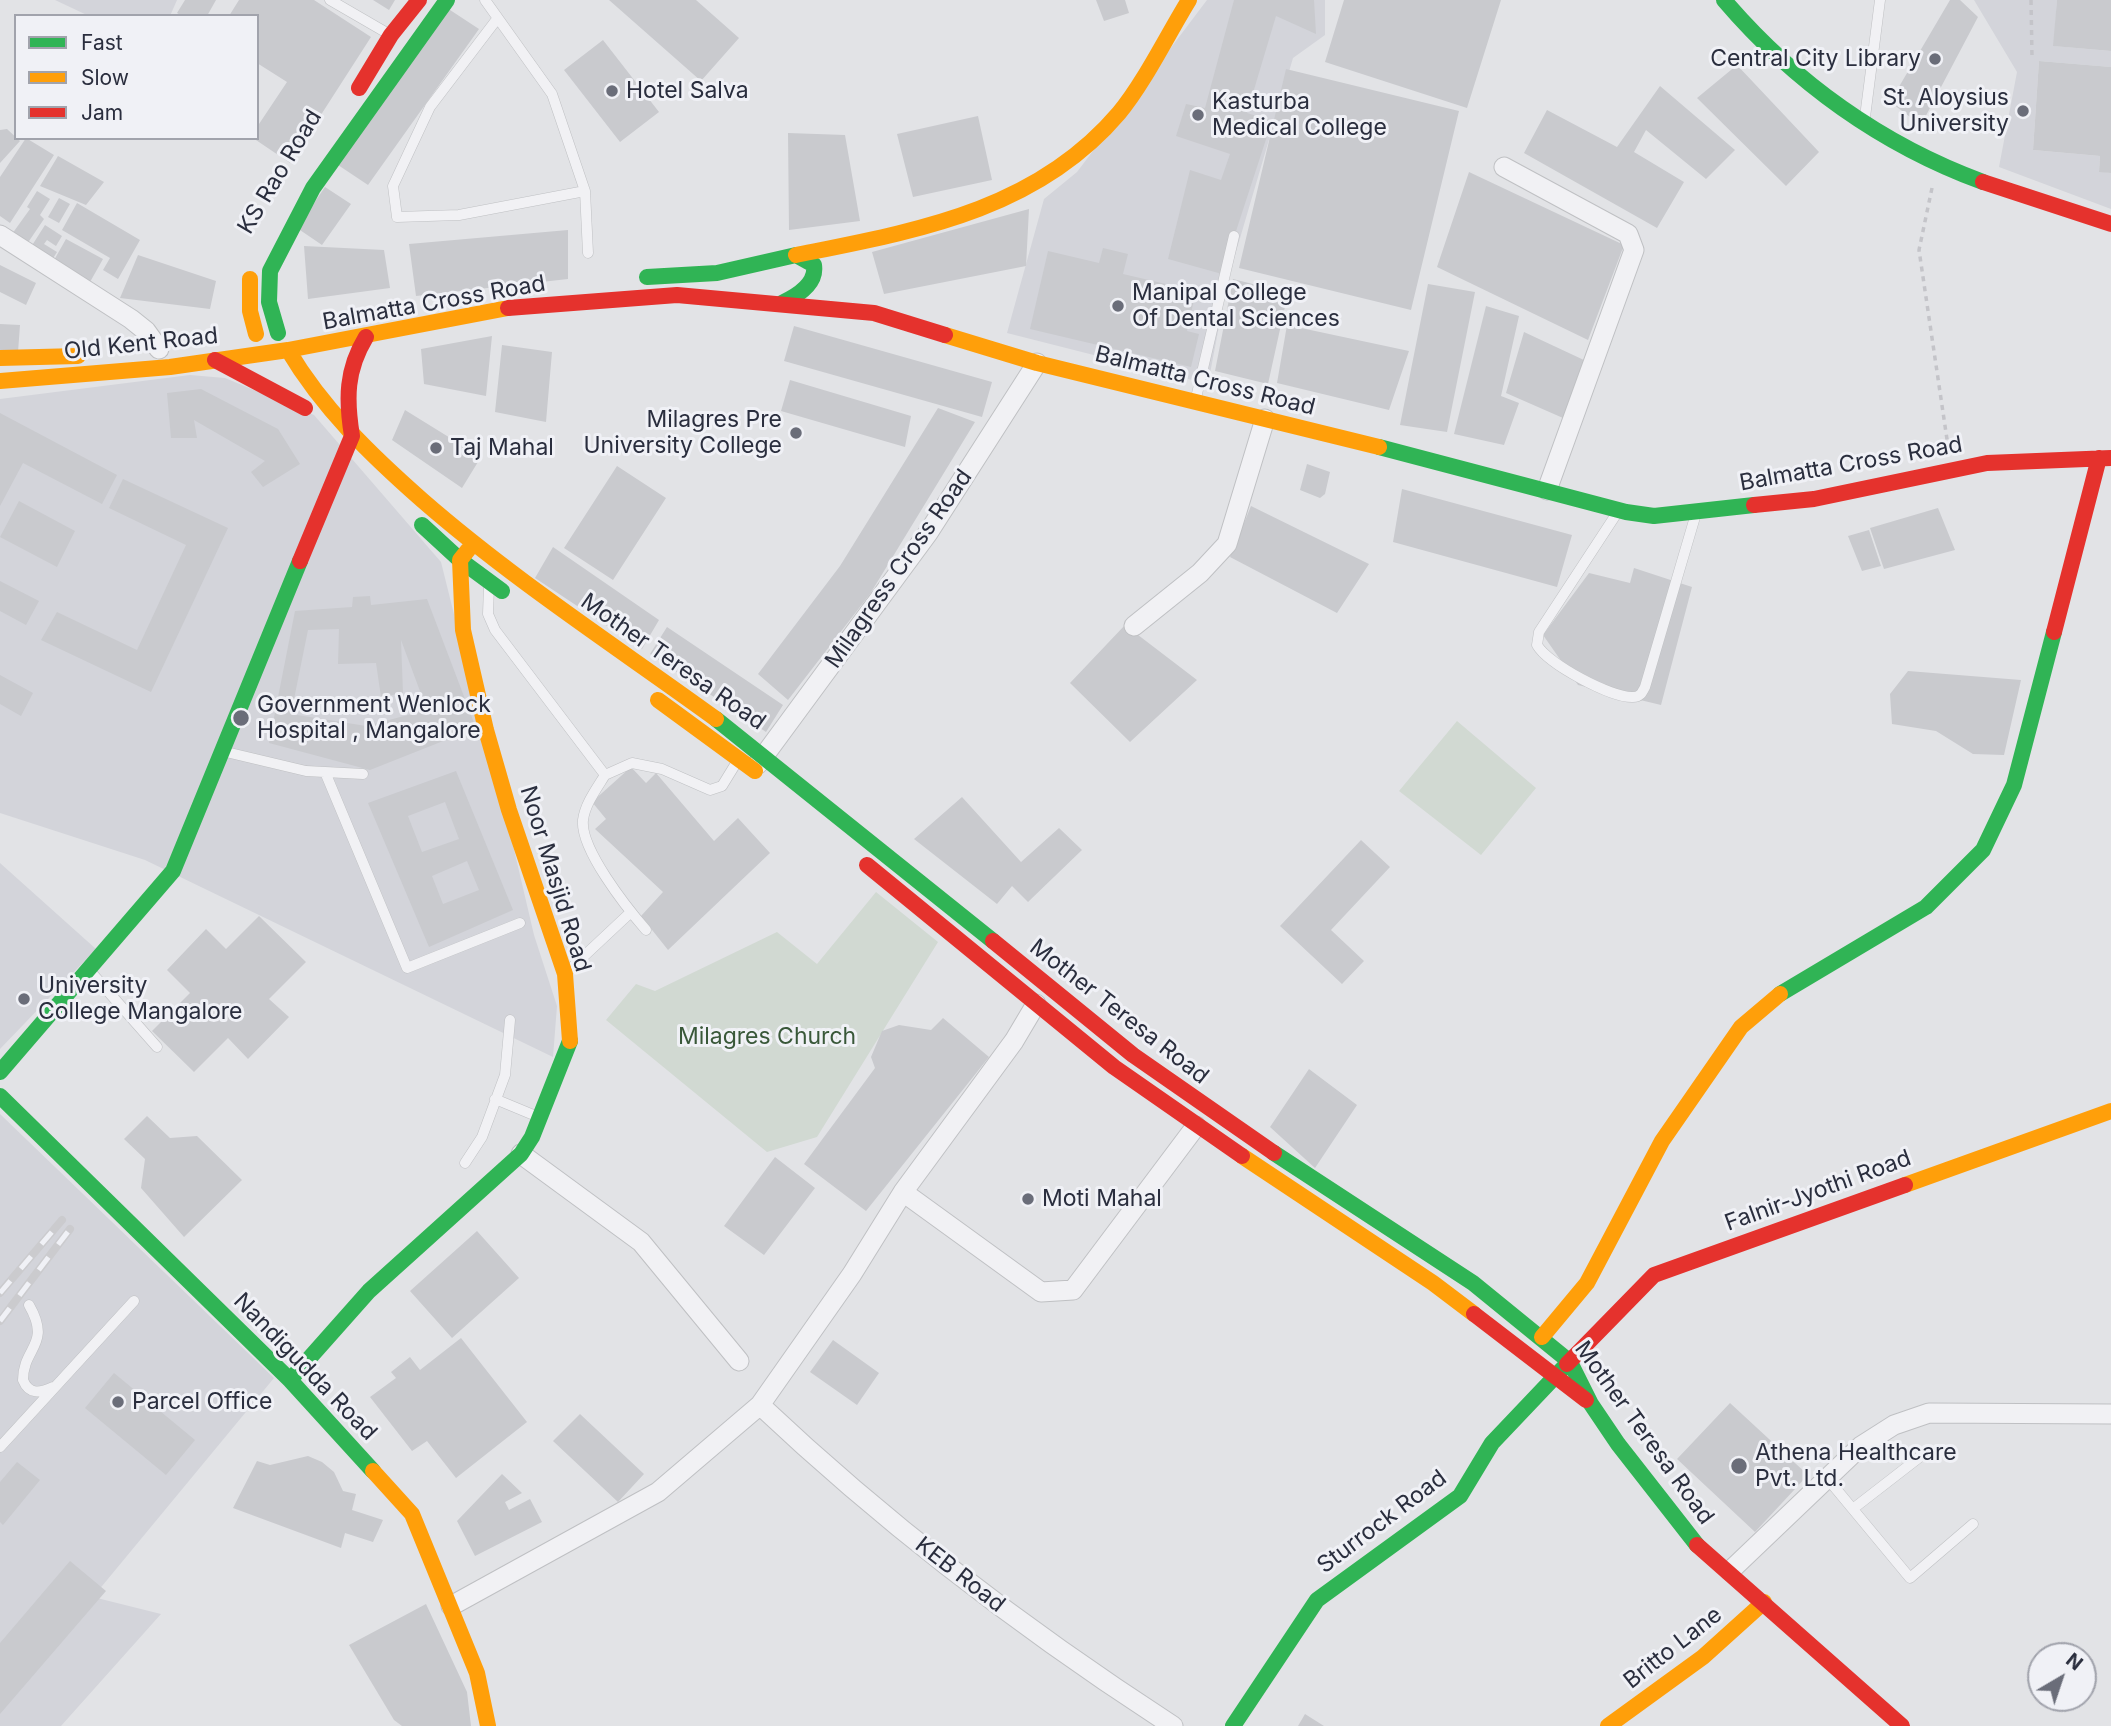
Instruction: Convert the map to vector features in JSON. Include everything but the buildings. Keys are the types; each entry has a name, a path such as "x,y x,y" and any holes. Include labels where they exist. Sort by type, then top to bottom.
{"main road":[{"name":"KS Rao Road","path":"349,103 391,36 419,0"},
{"name":"KS Rao Road","path":"254,260 249,288 249,335 284,331 270,302 270,271 313,188 447,0"},
{"path":"625,278 717,272 760,265 842,244 927,228 1028,189 1078,153 1120,112 1189,0"},
{"path":"1724,0 1798,77 1864,125 1977,180 2111,224"},
{"path":"832,264 842,244"},
{"path":"782,303 802,292 813,281 811,261 796,255"},
{"path":"478,297 530,290"},
{"name":"Balmatta Cross Road","path":"288,350 507,308 677,295 874,313 1037,363 1619,510 1654,516 1814,499 1987,463 2105,458"},
{"path":"842,295 848,302 874,313"},
{"path":"0,1072 173,871 349,458 352,436 345,397 346,378 355,353 366,337"},
{"name":"Old Kent Road","path":"0,381 215,360 288,350"},
{"name":"Mother Teresa Road","path":"288,350 313,388 352,436 472,544 551,604 714,715 753,761 1133,1055 1337,1197 1473,1283 1542,1337 1570,1362 1591,1404 1694,1542 1730,1571 1902,1726"},
{"path":"215,360 309,413 264,352"},
{"path":"0,358 91,356"},
{"path":"328,436 349,458"},
{"path":"1542,1337 1587,1283 1662,1140 1741,1027 1791,984 1926,907 1983,850 2014,785 2105,458"},
{"path":"412,516 460,560 520,605"},
{"path":"460,560 472,544"},
{"name":"Noor Masjid Road","path":"290,1380 369,1291 521,1154 532,1137 570,1041 565,974 509,810 486,730 463,630 460,560"},
{"path":"641,688 753,761 782,793"},
{"path":"853,853 1114,1067 1196,1126 1460,1303 1530,1354 1591,1404"},
{"name":"Nandigudda Road","path":"0,1096 290,1380 412,1514 477,1673 488,1726"},
{"name":"Falnir-Jyothi Road","path":"1570,1362 1654,1275 2111,1111"},
{"path":"1460,1303 1473,1283"},
{"name":"Sturrock Road","path":"1233,1726 1317,1600 1460,1496 1492,1443 1570,1362"},
{"name":"Britto Lane","path":"1608,1726 1703,1657 1764,1602"}],"street":[{"path":"1504,167 1628,234 1633,242 1634,250 1548,490"},
{"path":"0,235 131,319 146,331 158,349"},
{"name":"Milagress Cross Road","path":"753,761 929,533 1037,363"},
{"path":"1134,626 1200,573 1227,544 1247,487 1265,419"},
{"path":"451,1606 657,1492 760,1405 852,1274 903,1192 1014,1041 1036,1004"},
{"path":"903,1192 1041,1292 1073,1290 1196,1126"},
{"path":"521,1154 641,1242 739,1361"},
{"name":"KEB Road","path":"760,1405 807,1450 963,1581 1173,1726"},
{"path":"1730,1571 1861,1446 1894,1425 1930,1413 2111,1414"}],"lane":[{"path":"330,0 391,36"},
{"path":"485,0 552,94 585,191 588,253"},
{"path":"1864,125 1880,0"},
{"path":"497,19 430,107 393,186 397,217 459,215 585,191"},
{"path":"1195,402 1234,236"},
{"path":"1619,510 1539,632 1537,645 1548,659 1565,670 1616,694 1633,698 1642,693 1645,687 1696,513"},
{"path":"489,582 488,614 495,630 605,775"},
{"path":"222,751 253,761 325,772 363,774"},
{"path":"646,930 599,864 583,821 605,775 632,763 662,769 710,790 722,786 753,761"},
{"path":"325,772 407,968 520,923"},
{"path":"565,974 631,912"},
{"path":"88,968 157,1047"},
{"path":"465,1163 482,1137 505,1075 510,1020"},
{"path":"495,1099 540,1117"},
{"path":"0,1447 134,1301"},
{"path":"29,1305 37,1319 40,1333 23,1380 29,1390 35,1392 57,1386"},
{"path":"1854,1508 1924,1453"},
{"path":"1828,1478 1910,1578 1973,1524"}],"path":[{"path":"2031,0 2032,57"},
{"path":"1937,161 1919,250 1951,469"}],"shaded area":[{"path":"55,0 177,0 171,14 85,14"},
{"name":"Kasturba Medical College","path":"1207,0 1325,0 1325,35 1293,58 1228,279 1208,384 1007,333 1044,199 1077,172"},
{"name":"St. Aloysius University","path":"1974,0 2057,0 2054,46 2111,51 2111,67 2039,61 2033,150 2100,156 2099,171 2111,173 2111,209 1999,167 2017,72"},
{"name":"Government Wenlock Hospital , Mangalore","path":"190,375 225,378 314,415 441,562 477,707 486,730 534,935 557,1006 553,1057 145,860 0,813 0,399"},
{"name":"University College Mangalore","path":"0,863 96,949 0,1049"},
{"path":"0,1114 274,1378 93,1597 161,1614 61,1726 0,1726"}],"green space":[{"path":"1457,721 1536,788 1481,855 1399,791"},
{"name":"Milagres Church","path":"876,892 938,942 817,1137 767,1152 606,1020 636,984 655,991 777,932 817,964"}],"railway":[{"path":"0,1293 62,1220"},
{"path":"0,1321 70,1229"}],"traffic: fast":[{"path":"278,333 269,302 270,271 313,188 447,0"},
{"path":"1724,0 1780,58 1842,108 1910,149 1983,182"},
{"path":"647,277 717,273 796,255 814,265 814,272 809,284 800,293 782,303"},
{"path":"1379,447 1626,512 1654,516 1754,505"},
{"path":"422,525 460,560 502,591"},
{"path":"0,1072 173,871 300,561"},
{"path":"1780,994 1926,907 1983,850 2014,785 2054,632"},
{"path":"716,719 993,941"},
{"path":"290,1380 369,1291 521,1154 532,1137 570,1041"},
{"path":"0,1096 290,1380 373,1471"},
{"path":"1274,1153 1473,1283 1570,1362 1591,1404 1618,1444 1697,1545"},
{"path":"1233,1726 1317,1600 1460,1496 1492,1443 1567,1364"}],"traffic: slow":[{"path":"796,255 885,236 971,212 1012,195 1050,173 1086,146 1119,113 1147,73 1189,0"},
{"path":"250,279 250,311 256,334"},
{"path":"0,381 170,367 288,350 508,308"},
{"path":"945,335 1037,363 1379,447"},
{"path":"288,350 332,412 384,466 422,500 530,586 716,719"},
{"path":"0,358 78,356"},
{"path":"468,550 460,560 463,630 486,730 509,810 565,974 570,1041"},
{"path":"658,700 755,771"},
{"path":"1542,1337 1587,1283 1662,1141 1741,1027 1780,994"},
{"path":"1905,1185 2111,1111"},
{"path":"1242,1156 1433,1283 1474,1314"},
{"path":"373,1471 412,1514 477,1673 488,1726"},
{"path":"1608,1726 1703,1657 1764,1602"}],"traffic: jam":[{"path":"359,88 391,35 419,0"},
{"path":"1983,182 2111,224"},
{"path":"508,308 677,295 874,313 945,335"},
{"path":"352,436 349,385 359,349 366,337"},
{"path":"215,360 305,408"},
{"path":"300,561 352,436"},
{"path":"2054,632 2099,458"},
{"path":"1754,505 1814,499 1987,463 2111,458"},
{"path":"867,865 1114,1067 1242,1156"},
{"path":"993,941 1133,1055 1274,1153"},
{"path":"1567,1364 1654,1275 1905,1185"},
{"path":"1474,1314 1586,1400"},
{"path":"1697,1545 1902,1726"}],"place":[{"name":"Central City Library","path":"1935,59"},
{"name":"Hotel Salva","path":"612,91"},
{"name":"St. Aloysius University","path":"2023,111"},
{"name":"Kasturba Medical College","path":"1198,115"},
{"name":"Manipal College Of Dental Sciences","path":"1118,306"},
{"name":"Milagres Pre University College","path":"796,433"},
{"name":"Taj Mahal","path":"436,448"},
{"name":"Government Wenlock Hospital , Mangalore","path":"241,718"},
{"name":"University College Mangalore","path":"24,999"},
{"name":"Moti Mahal","path":"1028,1199"},
{"name":"Parcel Office","path":"118,1402"},
{"name":"Athena Healthcare Pvt. Ltd.","path":"1739,1466"}]}
